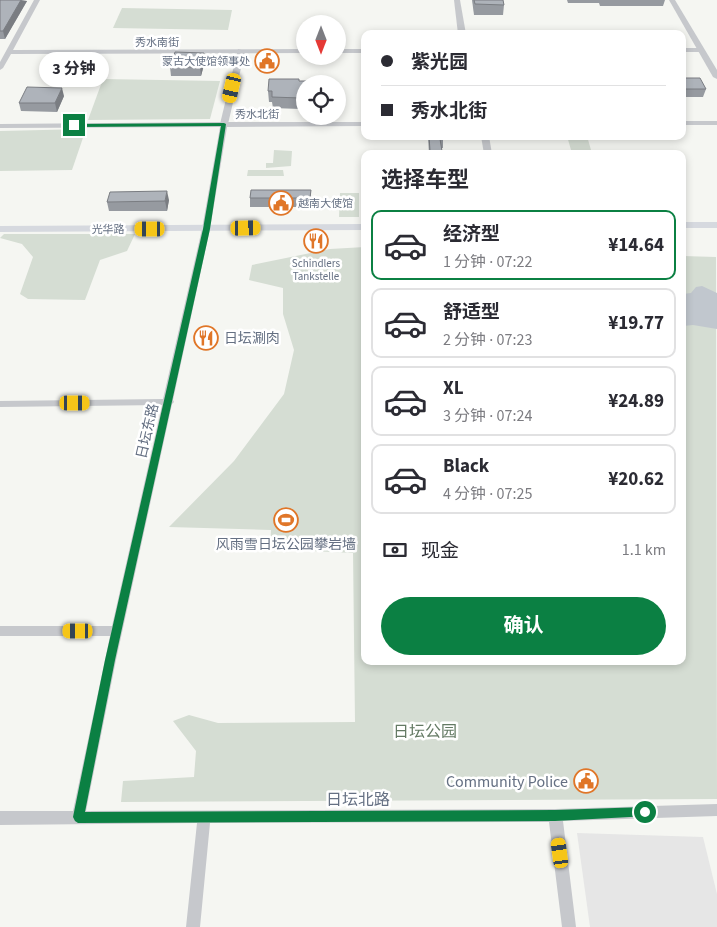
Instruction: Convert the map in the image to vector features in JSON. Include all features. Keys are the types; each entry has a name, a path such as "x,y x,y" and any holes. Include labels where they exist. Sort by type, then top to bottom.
{"main road":[{"path":"686,226 717,225"},
{"name":"光华路","path":"0,229 361,227"}],"street":[{"path":"0,68 37,0"},
{"path":"457,0 461,30"},
{"path":"672,0 717,77"},
{"path":"686,50 701,50"},
{"name":"日坛东路","path":"78,817 206,229 224,124 241,51"},
{"name":"秀水南街","path":"9,52 296,51"},
{"path":"346,51 361,51"},
{"path":"686,123 717,123"},
{"name":"秀水北街","path":"0,126 361,124"},
{"path":"0,404 168,402"},
{"path":"0,631 117,631"},
{"name":"日坛北路","path":"0,818 555,815 717,810"},
{"path":"555,815 569,927"},
{"path":"193,927 204,818"}],"shaded area":[{"path":"702,286 717,293 717,329 686,326 686,294 691,293 696,287"},
{"path":"577,833 703,837 717,894 717,927 590,927"}],"green space":[{"path":"122,8 232,10 228,30 113,28"},
{"path":"103,79 220,81 210,119 88,120"},
{"path":"86,129 72,170 0,171 0,131"},
{"path":"568,140 588,140 591,150 571,150"},
{"path":"274,150 292,151 291,166 266,168 266,163 273,163"},
{"path":"248,170 283,170 284,176 247,176"},
{"path":"340,193 359,193 359,217 339,217"},
{"path":"4,234 135,234 127,251 100,260 85,300 28,299 20,294 33,257 22,244 0,238"},
{"name":"日坛公园","path":"361,247 361,665 686,665 686,256 716,257 717,799 121,802 123,781 194,777 196,751 173,721 189,715 218,723 355,722 353,553 270,549 271,530 169,527 234,461 284,394 294,350 283,314 283,288 249,280 252,265 330,249"}],"building":[{"path":"0,0 21,0 3,31 0,31"},
{"path":"474,0 503,0 504,5 475,4"},
{"path":"175,52 204,53 200,67 170,67"},
{"path":"686,78 700,78 706,89 686,89"},
{"path":"269,79 296,79 296,98 272,97 272,91 268,91"},
{"path":"27,87 62,88 55,103 19,103"},
{"path":"429,140 440,140 442,150 430,150"},
{"path":"251,190 311,190 310,198 250,198"},
{"path":"167,191 165,201 107,202 110,192"}],"place":[{"name":"蒙古大使馆领事处","path":"267,61"},
{"name":"越南大使馆","path":"281,203"},
{"name":"Schindlers Tankstelle","path":"316,241"},
{"name":"日坛涮肉","path":"206,338"},
{"name":"风雨雪日坛公园攀岩墙","path":"286,520"},
{"name":"Community Police","path":"586,781"}],"route":[{"path":"74,125 224,124 206,229 110,660 78,817 204,818 555,815 645,812"}]}
